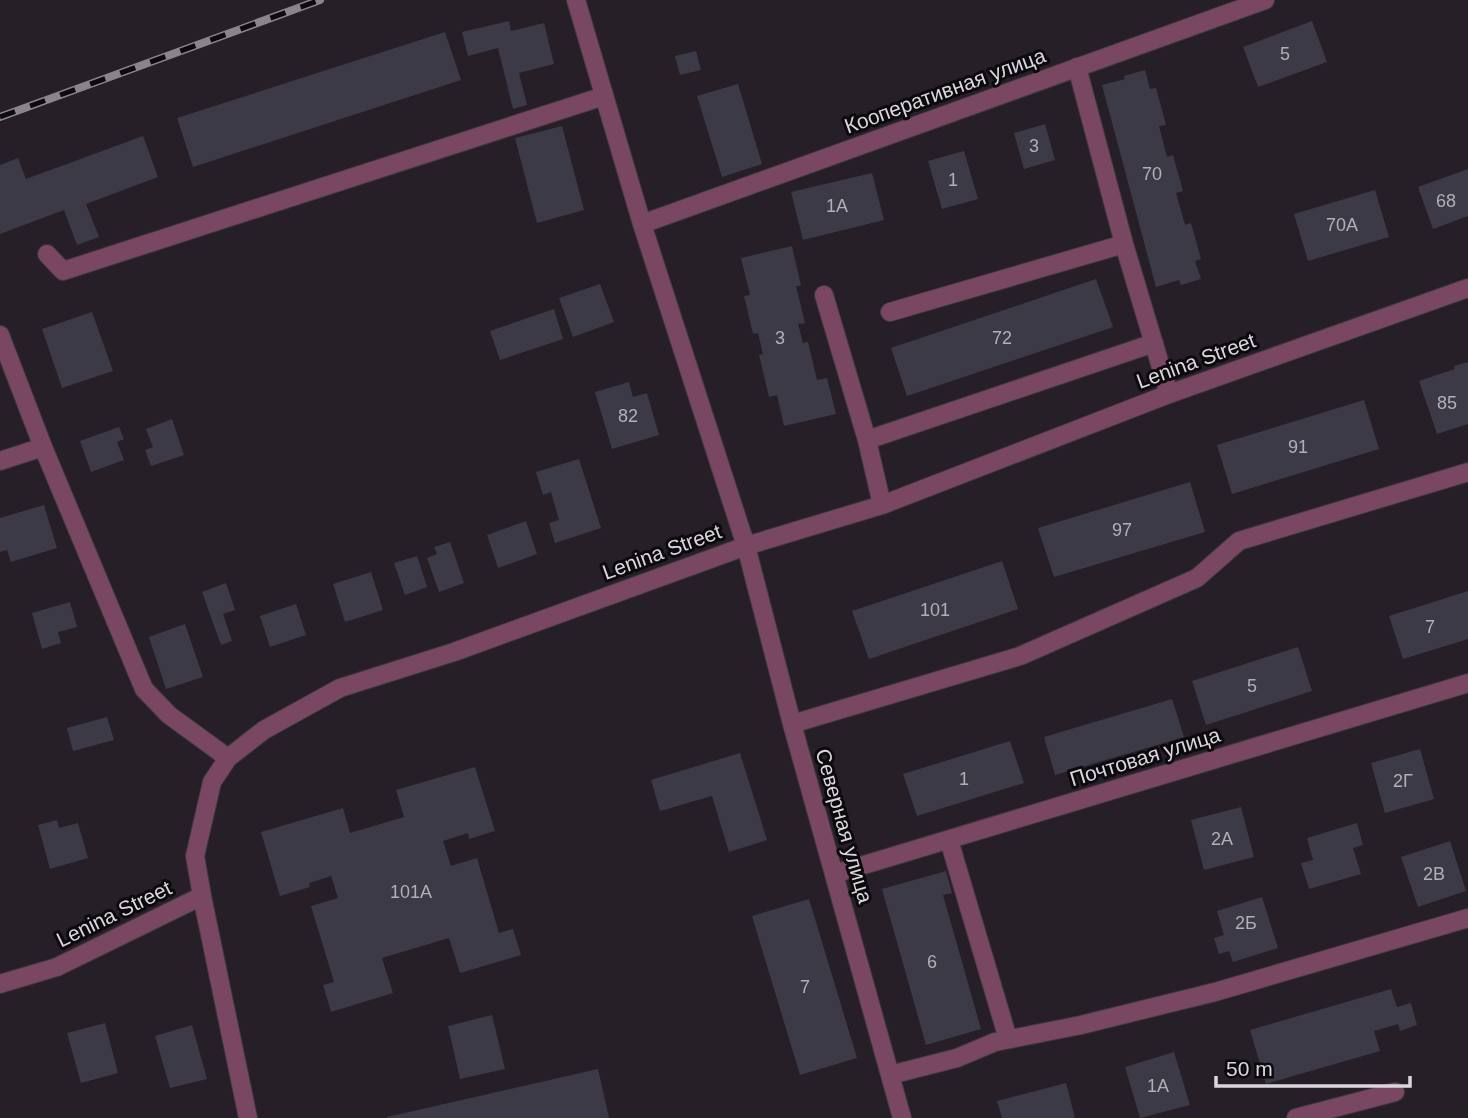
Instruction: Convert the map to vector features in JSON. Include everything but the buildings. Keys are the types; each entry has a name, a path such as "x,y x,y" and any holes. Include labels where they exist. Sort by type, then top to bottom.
{"street":[{"name":"Северная улица","path":"576,0 642,224 746,546 792,724 902,1118"},
{"name":"Кооперативная улица","path":"642,224 1265,0"},
{"path":"1077,67 1124,244 1169,394"},
{"path":"47,254 63,271 604,96"},
{"path":"890,313 1124,244"},
{"name":"Lenina Street","path":"0,984 57,967 202,896 195,856 212,782 228,758 264,730 340,688 454,652 746,546 882,505 1169,394 1468,288"},
{"path":"824,295 867,440 882,505"},
{"path":"0,335 43,447 144,688 169,715 228,758"},
{"path":"867,440 1154,344"},
{"path":"0,461 43,447"},
{"path":"792,724 1020,656 1197,578 1240,541 1468,472"},
{"name":"Почтовая улица","path":"834,874 1468,683"},
{"path":"949,840 1008,1039"},
{"path":"202,896 248,1118"},
{"path":"890,1075 957,1058 995,1042 1081,1025 1215,992 1468,918"},
{"path":"1296,1118 1395,1092"}],"railway":[{"path":"0,117 320,0"}]}
